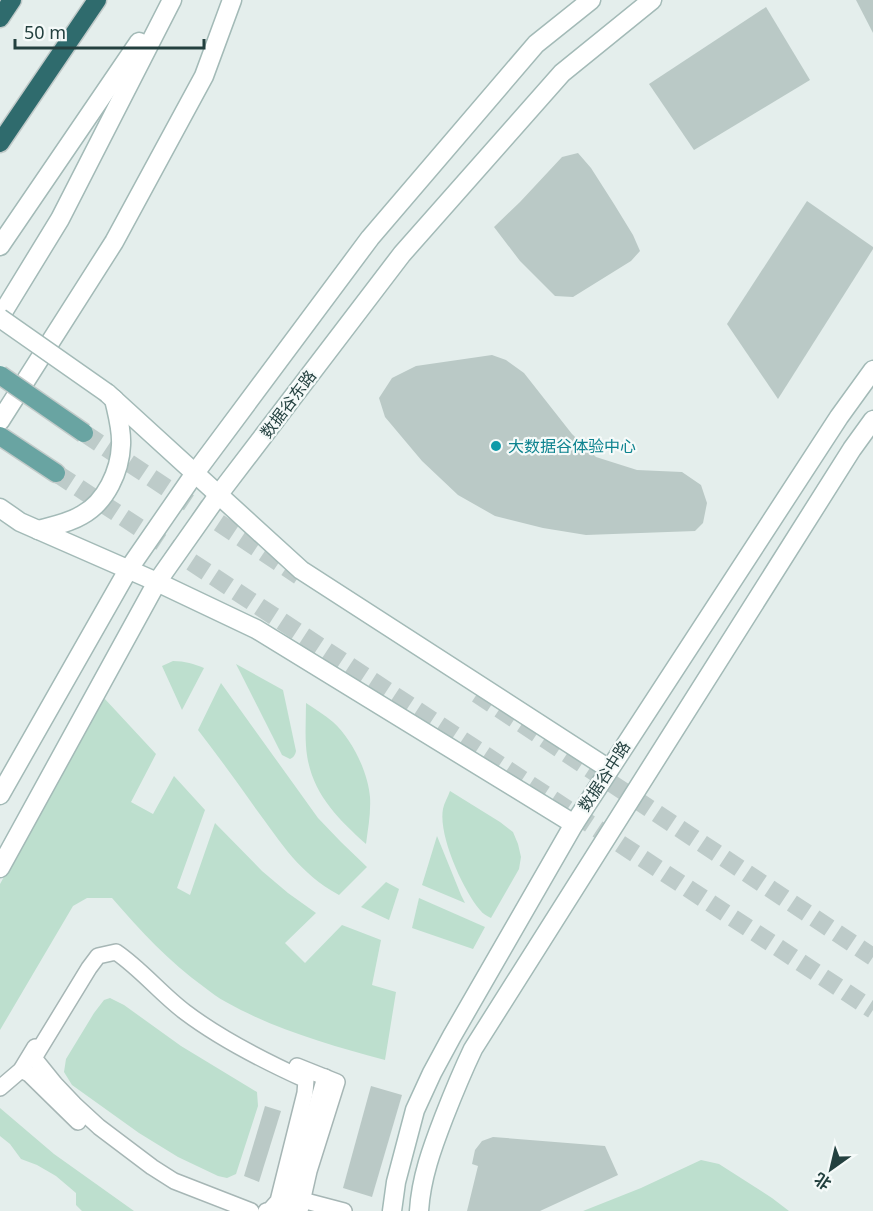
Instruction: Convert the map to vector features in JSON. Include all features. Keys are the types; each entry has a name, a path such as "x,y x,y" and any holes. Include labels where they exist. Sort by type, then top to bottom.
{"highway":[{"path":"0,18 12,0"},
{"path":"0,143 97,0"}],"main road":[{"path":"0,375 84,433"},
{"path":"0,436 56,473"}],"street":[{"path":"170,0 60,219 0,317 111,396 301,570 609,770"},
{"path":"0,246 170,0"},
{"path":"0,421 114,242 204,76 232,0"},
{"name":"数据谷东路","path":"0,795 129,570 195,473 370,238 536,44 591,0"},
{"name":"数据谷东路","path":"0,868 157,582 219,494 402,254 562,73 652,0"},
{"name":"数据谷中路","path":"392,1211 396,1182 415,1110 432,1073 573,824 826,437 873,370"},
{"path":"38,530 65,523 83,515 96,505 107,490 119,461 121,443 119,423 111,396"},
{"path":"418,1211 420,1190 432,1148 472,1049 852,448 873,420"},
{"path":"0,508 20,522 256,628 573,824"}],"lane":[{"path":"0,1088 21,1070 83,968 98,951 107,947 118,947 130,952 202,1019 268,1054 337,1082 301,1206 344,1211"},
{"path":"251,1211 174,1181 152,1167 99,1127 74,1104 34,1058 98,956 116,952 186,1013 225,1040 306,1080 305,1093 278,1201 266,1211"},
{"path":"21,1070 29,1074 90,1133 132,1163 178,1191 226,1211"},
{"path":"286,1211 325,1077"}],"green space":[{"path":"173,661 204,668 182,710 162,666"},
{"path":"236,664 283,690 296,751 290,759 282,755"},
{"path":"221,683 318,818 367,867 339,895 313,877 292,857 198,730"},
{"path":"104,698 156,754 131,802 153,814 174,776 205,810 177,888 190,895 215,823 262,871 316,913 285,943 305,963 342,925 381,940 372,985 396,992 385,1060 284,1029 223,1000 167,956 112,898 87,898 73,906 0,1030 0,884"},
{"path":"306,703 327,717 347,737 362,767 370,797 366,844 334,812 312,776 306,746"},
{"path":"450,791 513,832 518,844 521,857 519,869 491,918 482,913 473,901 448,847 442,820"},
{"path":"437,836 461,895 465,903 422,885"},
{"path":"386,882 399,889 389,920 361,907"},
{"path":"419,898 485,927 473,949 412,928"},
{"path":"110,998 124,1005 181,1046 257,1092 258,1106 236,1174 227,1178 218,1176 178,1157 139,1133 72,1085 64,1072 66,1059 94,1013 104,1000"},
{"path":"0,1108 54,1154 134,1211 82,1211 76,1205 76,1193 56,1176 21,1159 10,1144 0,1136"},
{"path":"701,1160 719,1164 789,1211 583,1211 641,1188"}],"building":[{"path":"856,0 873,0 873,33"},
{"path":"766,7 810,80 694,150 649,84"},
{"path":"578,153 591,168 614,204 640,251 631,261 573,297 555,296 520,261 494,227 562,157"},
{"path":"807,201 873,249 778,399 727,324"},
{"name":"大数据谷体验中心","path":"492,355 506,360 524,373 572,434 596,457 637,470 682,472 701,485 707,503 703,523 695,531 586,535 543,528 495,516 458,495 422,461 385,417 379,398 392,378 416,366"},
{"path":"371,1086 402,1095 372,1197 343,1188"},
{"path":"265,1106 281,1111 259,1182 244,1176"},
{"path":"493,1137 605,1146 618,1175 540,1211 467,1211 478,1166 472,1164 475,1150 482,1141"}],"tunnel":[{"path":"84,433 299,576"},
{"path":"56,473 873,1010"},
{"path":"477,694 873,957"}],"place":[{"name":"大数据谷体验中心","path":"496,446"}]}
